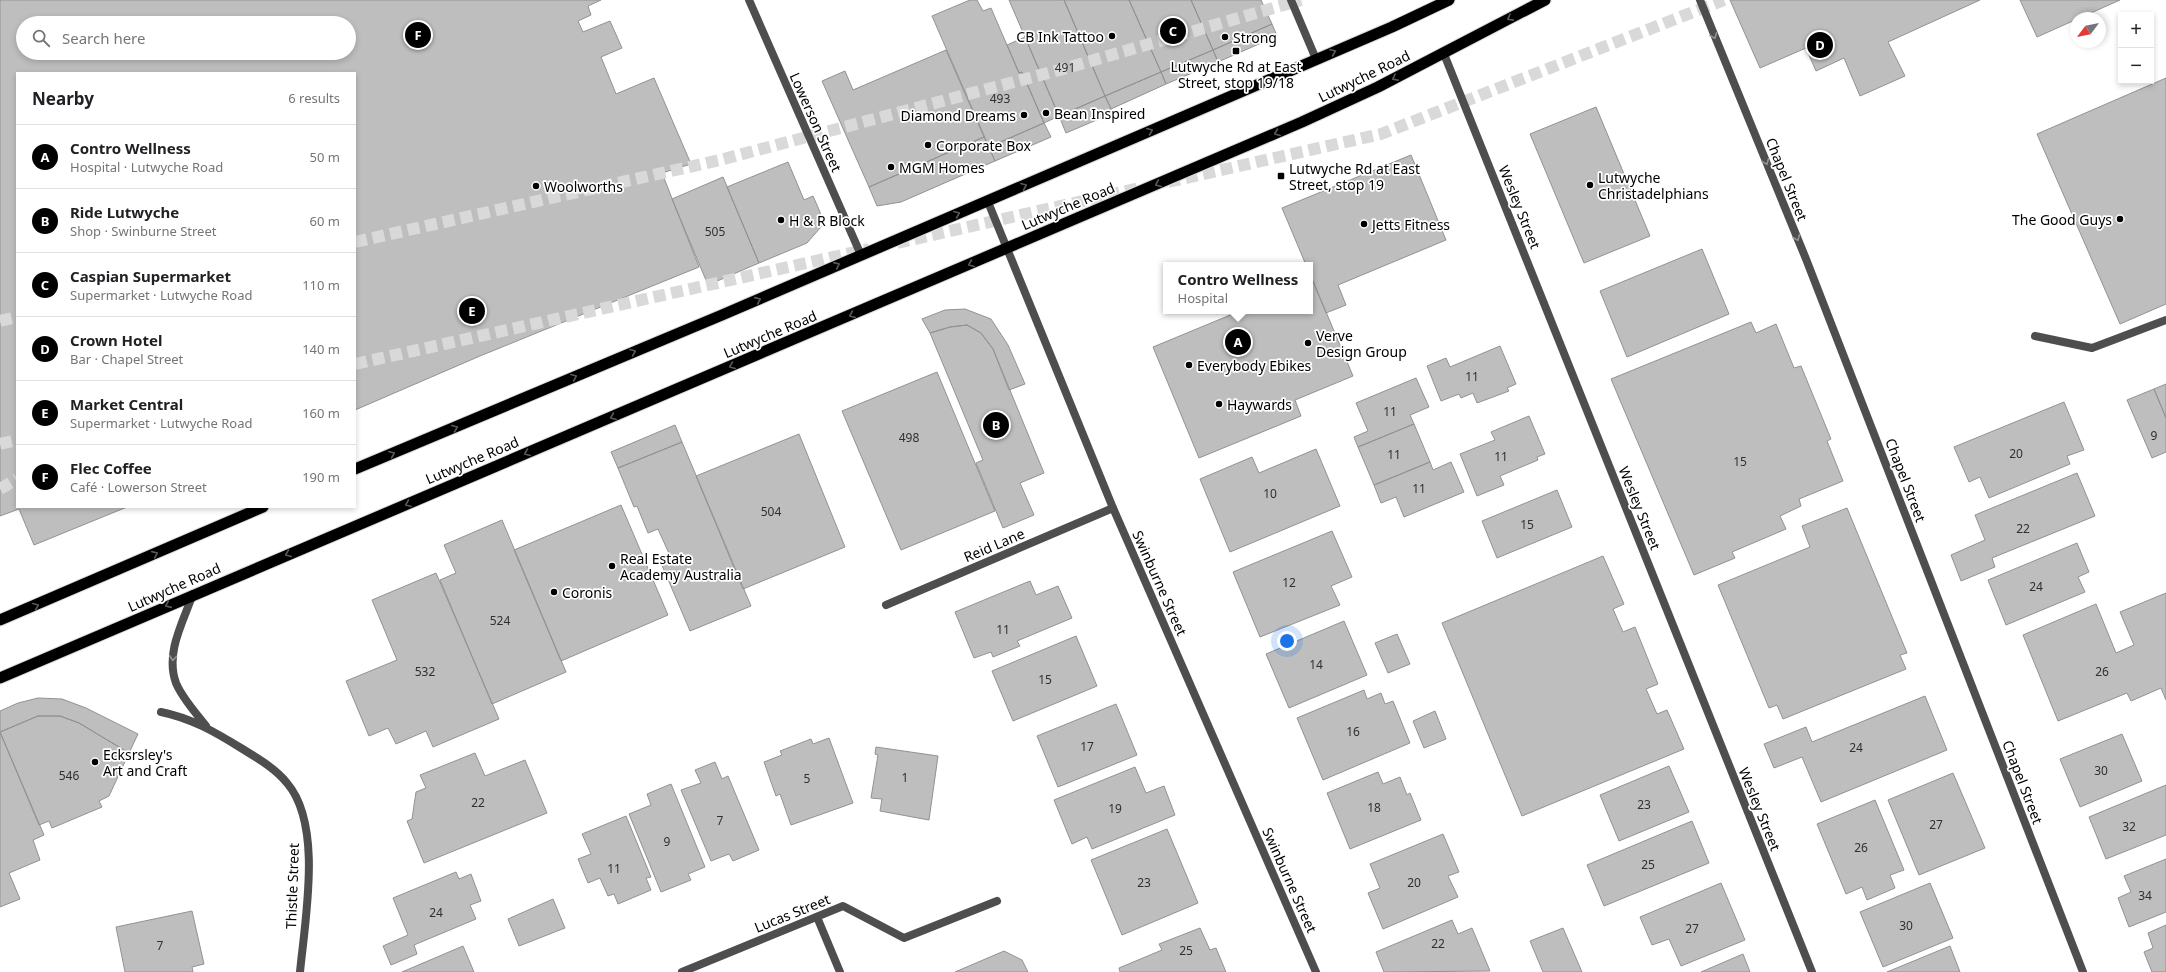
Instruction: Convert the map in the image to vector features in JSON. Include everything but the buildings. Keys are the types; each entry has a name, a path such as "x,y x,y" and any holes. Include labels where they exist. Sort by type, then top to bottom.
{"highway":[{"path":"356,469 707,321 861,254 988,202 1449,0"},
{"name":"Lutwyche Road","path":"0,678 193,594 1302,122 1444,54 1545,0"},
{"path":"0,620 262,508"}],"street":[{"name":"Lowerson Street","path":"749,0 861,254"},
{"path":"1291,0 1316,59"},
{"name":"Chapel Street","path":"1700,0 1806,259 2083,972"},
{"name":"Wesley Street","path":"1444,54 1812,972"},
{"name":"Swinburne Street","path":"988,202 1113,508 1316,972"},
{"path":"2035,336 2092,348 2166,320"},
{"name":"Reid Lane","path":"886,605 1113,508"},
{"path":"193,594 175,642 172,659 173,669 179,688 208,729"},
{"name":"Thistle Street","path":"161,712 189,719 255,757 278,774 293,791 303,810 307,838 309,871 300,972"},
{"name":"Lucas Street","path":"682,972 843,906 904,938 997,901"},
{"path":"817,917 840,972"}],"tunnel":[{"path":"356,242 720,160 1063,69 1301,0"},
{"path":"1168,182 1381,134 1724,0"},
{"path":"897,243 1140,188"},
{"path":"356,364 869,249"},
{"path":"0,321 16,317"},
{"path":"0,444 16,440"},
{"path":"0,489 16,480"}],"place":[{"name":"Caspian Supermarket","path":"1173,31"},
{"name":"Flec Coffee","path":"418,35"},
{"name":"CB Ink Tattoo","path":"1112,36"},
{"name":"Strong","path":"1225,37"},
{"name":"Crown Hotel","path":"1820,45"},
{"name":"Lutwyche Rd at East Street, stop 19/18","path":"1236,51"},
{"name":"Bean Inspired","path":"1046,113"},
{"name":"Diamond Dreams","path":"1024,115"},
{"name":"Corporate Box","path":"928,145"},
{"name":"MGM Homes","path":"891,167"},
{"name":"Lutwyche Rd at East Street, stop 19","path":"1281,176"},
{"name":"Lutwyche Christadelphians","path":"1590,185"},
{"name":"Woolworths","path":"536,186"},
{"name":"The Good Guys","path":"2120,219"},
{"name":"H & R Block","path":"781,220"},
{"name":"Jetts Fitness","path":"1364,224"},
{"name":"Market Central","path":"472,311"},
{"name":"Contro Wellness","path":"1238,342"},
{"name":"Verve Design Group","path":"1308,343"},
{"name":"Everybody Ebikes","path":"1189,365"},
{"name":"Haywards","path":"1219,404"},
{"name":"Ride Lutwyche","path":"996,425"},
{"name":"Real Estate Academy Australia","path":"612,566"},
{"name":"Coronis","path":"554,592"},
{"name":"Ecksrsley's Art and Craft","path":"95,762"}]}
